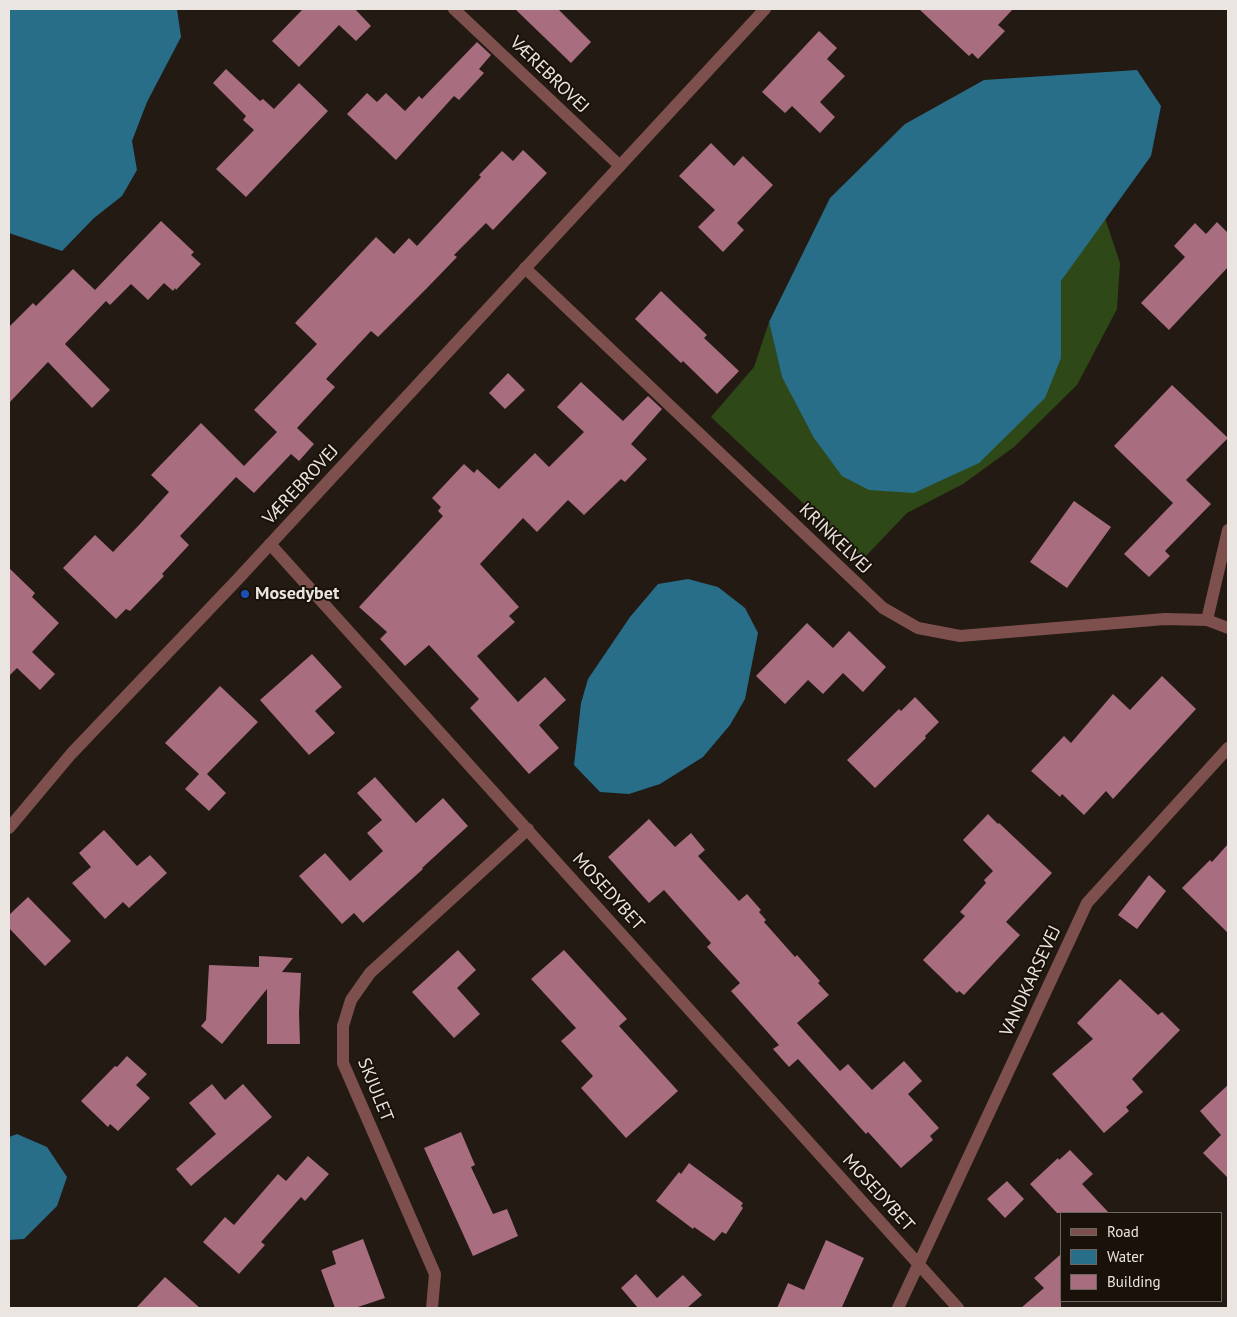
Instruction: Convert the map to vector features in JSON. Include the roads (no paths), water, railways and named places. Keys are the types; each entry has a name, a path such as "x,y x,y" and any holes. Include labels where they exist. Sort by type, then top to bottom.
{"street":[{"name":"VÆREBROVEJ","path":"454,9 620,166"},
{"name":"VÆREBROVEJ","path":"9,828 70,754 270,544 765,9"},
{"name":"KRINKELVEJ","path":"525,268 883,608 918,628 960,636 1165,619 1206,620 1228,628"},
{"path":"1206,620 1228,530"},
{"name":"MOSEDYBET","path":"270,544 918,1264"},
{"name":"VANDKARSEVEJ","path":"898,1308 1087,903 1228,748"},
{"name":"SKJULET","path":"432,1308 435,1274 343,1062 343,1026 351,1000 370,973 528,829"},
{"path":"918,1264 958,1308"}],"water":[{"path":"9,9 177,9 181,37 147,102 132,141 137,170 122,196 94,218 62,251 9,233"},
{"path":"1137,70 1161,106 1151,156 1061,281 1061,358 1045,398 979,463 914,493 869,490 842,476 814,438 782,377 769,322 830,198 905,124 984,80"},
{"path":"688,579 718,587 745,608 758,633 745,699 730,725 703,757 660,784 629,794 600,792 574,765 581,703 588,679 630,617 658,584"},
{"path":"17,1134 47,1147 67,1177 57,1206 24,1239 9,1240 9,1137"}],"place":[{"name":"Mosedybet","path":"245,594"}]}
